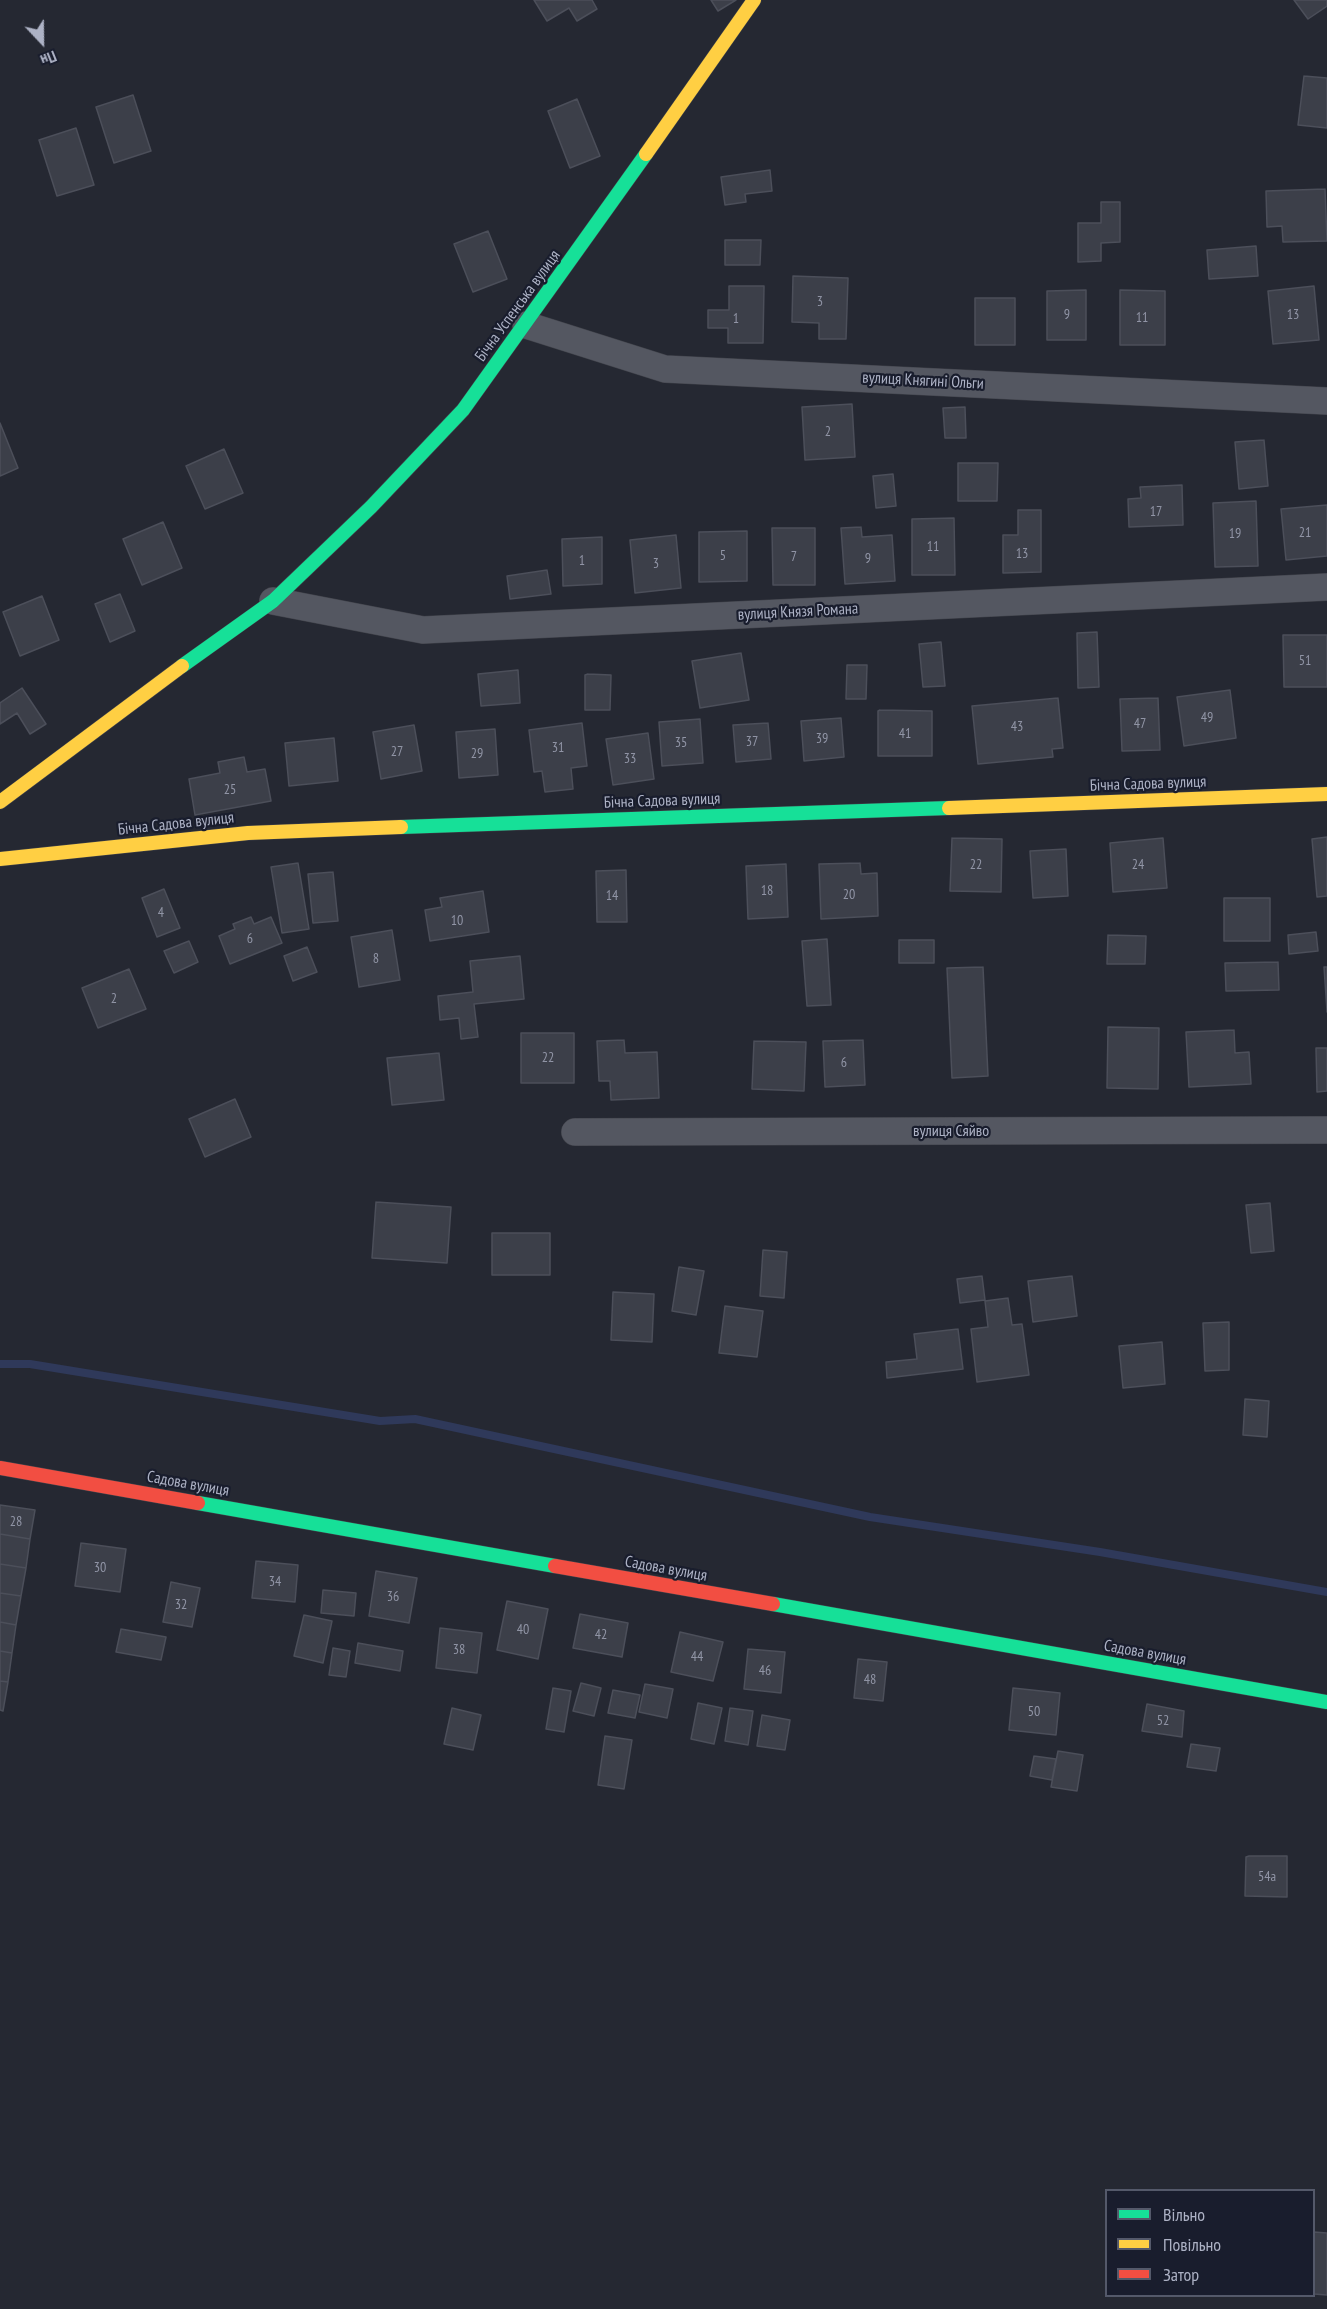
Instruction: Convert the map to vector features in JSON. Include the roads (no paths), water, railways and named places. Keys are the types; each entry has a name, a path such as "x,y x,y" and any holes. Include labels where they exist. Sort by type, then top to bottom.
{"street":[{"path":"749,9 769,0"},
{"name":"Бічна Успенська вулиця","path":"273,601 371,507 463,410 526,325 749,9"},
{"name":"вулиця Княгині Ольги","path":"526,325 665,369 1327,401"},
{"name":"вулиця Князя Романа","path":"273,601 423,630 1327,587"},
{"path":"0,802 91,732 273,601"},
{"name":"Бічна Садова вулиця","path":"0,859 248,833 1327,794"},
{"name":"вулиця Сяйво","path":"575,1131 1327,1130"},
{"name":"Садова вулиця","path":"0,1468 1327,1702"}],"waterway":[{"path":"0,1364 30,1364 380,1421 415,1419 870,1517 1100,1552 1327,1592"}]}
